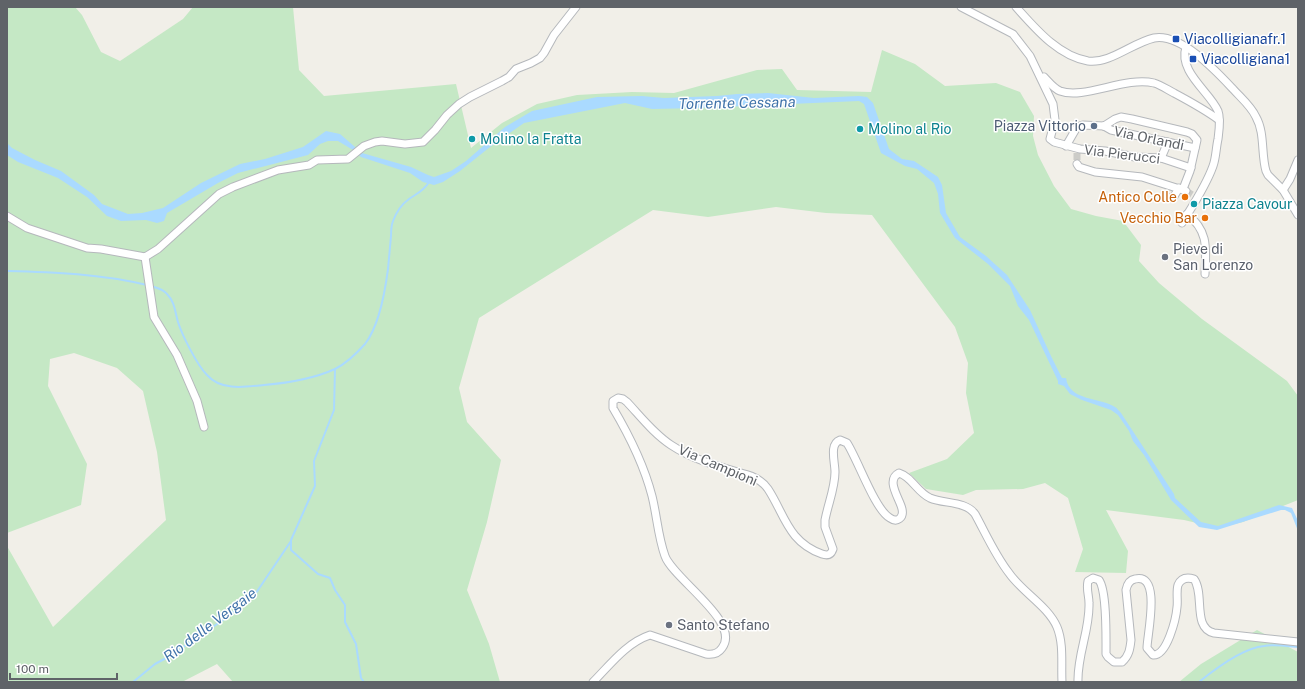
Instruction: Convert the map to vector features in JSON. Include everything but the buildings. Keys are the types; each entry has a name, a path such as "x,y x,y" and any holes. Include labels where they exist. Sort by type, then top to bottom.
{"street":[{"path":"7,216 27,228 87,248 145,257 163,245 219,194 233,187 278,170 309,164 317,160 348,158 364,146 375,142 382,141 405,144 423,142 459,104 470,97 502,82 516,69 540,58 554,35 576,7"},
{"path":"961,7 1013,34 1030,56 1039,72 1052,87 1058,91 1067,93 1083,92 1125,82 1154,83 1195,104 1219,120"},
{"path":"1016,7 1050,42 1069,53 1089,61 1102,60 1154,38 1167,39 1186,47 1201,57 1252,110 1257,118 1266,171 1283,190 1298,215"},
{"path":"1182,223 1206,182 1214,165 1219,120 1217,110 1194,80 1187,67 1184,52 1186,47"},
{"name":"Via Pierucci","path":"1039,72 1053,104 1055,120 1050,138 1054,142 1077,151 1105,151 1135,157 1161,158 1191,168"},
{"path":"1066,146 1077,127 1083,125 1104,126 1121,117 1132,118 1192,134 1197,140 1191,168 1183,189 1173,198 1166,198"},
{"name":"Via Orlandi","path":"1104,126 1111,130 1195,148"},
{"path":"1161,158 1168,142"},
{"path":"1283,190 1290,179 1298,160"},
{"path":"1077,164 1079,167 1095,172 1142,177 1183,189"},
{"path":"1187,214 1194,219 1201,228 1206,245 1204,274"},
{"path":"145,257 154,317 177,355 197,401 204,427"},
{"name":"Via Campioni","path":"593,682 631,645 643,637 650,635 711,655 717,654 721,650 725,645 726,639 724,627 718,618 674,569 665,556 649,484 613,408 613,401 618,398 623,398 655,432 671,446 704,462 757,479 768,489 791,532 807,546 823,555 827,556 833,549 824,527 835,474 834,447 840,440 847,443 880,509 891,519 896,521 900,519 902,515 902,510 894,490 893,480 894,476 899,473 905,475 919,491 927,497 969,508 975,514 1009,573 1046,611 1055,623 1060,639 1062,682"},
{"path":"1078,682 1078,661 1086,639 1088,626 1089,602 1087,584 1088,581 1093,578 1099,580 1102,585 1106,654 1114,662 1122,662 1126,658 1130,647 1131,640 1126,590 1128,584 1139,578 1146,581 1150,586 1151,605 1147,648 1153,655 1160,653 1165,646 1176,617 1178,586 1184,579 1188,578 1194,579 1198,585 1202,623 1208,631 1214,633 1298,642"}],"green space":[{"path":"7,7 75,7 82,15 101,52 120,61 183,19 193,7 293,7 299,70 324,96 456,84 471,148 502,123 537,104 577,95 632,92 674,93 757,70 782,69 797,90 871,92 882,50 915,64 945,86 996,83 1020,92 1034,116 1033,136 1038,155 1054,186 1071,209 1123,221 1141,245 1139,261 1159,283 1202,319 1287,381 1298,396 1298,500 1243,522 1218,528 1184,520 1106,510 1128,551 1126,573 1075,572 1083,549 1068,498 1045,483 1023,489 976,490 963,495 926,489 909,473 947,459 974,433 966,393 968,363 955,327 872,215 826,213 776,207 708,217 653,210 479,318 459,388 467,422 501,460 487,522 467,590 489,644 500,682 233,682 217,664 182,682 7,682 7,546 53,627 166,520 157,452 143,391 117,368 74,353 50,359 48,386 87,464 81,505 7,533"},
{"path":"1257,630 1298,652 1298,682 1179,682 1201,664"}],"water":[{"name":"Torrente Cessana","path":"768,93 814,98 867,97 873,103 889,149 902,159 914,161 938,177 942,185 946,213 960,237 986,256 1007,275 1030,310 1062,378 1066,378 1068,385 1079,395 1115,407 1121,413 1174,494 1175,498 1201,522 1218,526 1279,505 1292,508 1298,521 1298,531 1291,513 1285,510 1217,530 1199,527 1171,500 1118,415 1111,410 1082,400 1070,394 1064,386 1058,384 1058,381 1029,320 1018,306 1010,286 988,264 955,238 940,213 938,194 934,183 917,169 905,166 881,153 864,104 859,101 652,109 625,103 524,123 460,171 443,182 434,185 423,182 410,173 361,157 338,141 328,141 320,144 308,155 238,173 167,213 164,221 157,223 146,220 121,221 107,216 87,197 58,178 18,162 7,155 7,143 12,148 35,160 61,171 94,195 102,204 128,214 142,213 163,208 201,183 240,164 265,159 303,147 326,131 340,134 362,153 411,167 434,177 451,171 466,161 505,127 532,111 597,97 642,96 664,98"}],"waterway":[{"path":"151,286 164,291 170,297 180,328 194,357 207,375 219,384 234,387 273,384 300,380 327,372 339,367 351,358 370,337 378,318 383,298 388,269 391,228 393,221 404,203 422,190 429,182"},
{"path":"7,271 95,276 147,285"},
{"path":"335,369 334,410 314,461 315,486 291,540 291,550 318,574 330,578 335,590 345,605 345,622 356,644 361,678 364,682"},
{"name":"Rio delle Vergaie","path":"133,682 155,664 170,656 223,620 256,593 291,541"},
{"path":"1199,682 1230,660 1247,651 1272,645 1298,647"}],"tunnel":[{"path":"1077,153 1077,164"},
{"path":"1186,191 1197,198"}],"place":[{"name":"Viacolligianafr.1","path":"1176,39"},
{"name":"Viacolligiana1","path":"1193,59"},
{"name":"Piazza Vittorio","path":"1094,126"},
{"name":"Molino al Rio","path":"860,129"},
{"name":"Molino la Fratta","path":"472,139"},
{"name":"Antico Colle","path":"1185,197"},
{"name":"Piazza Cavour","path":"1194,204"},
{"name":"Vecchio Bar","path":"1205,218"},
{"name":"Pieve di San Lorenzo","path":"1165,257"},
{"name":"Santo Stefano","path":"669,625"}]}
